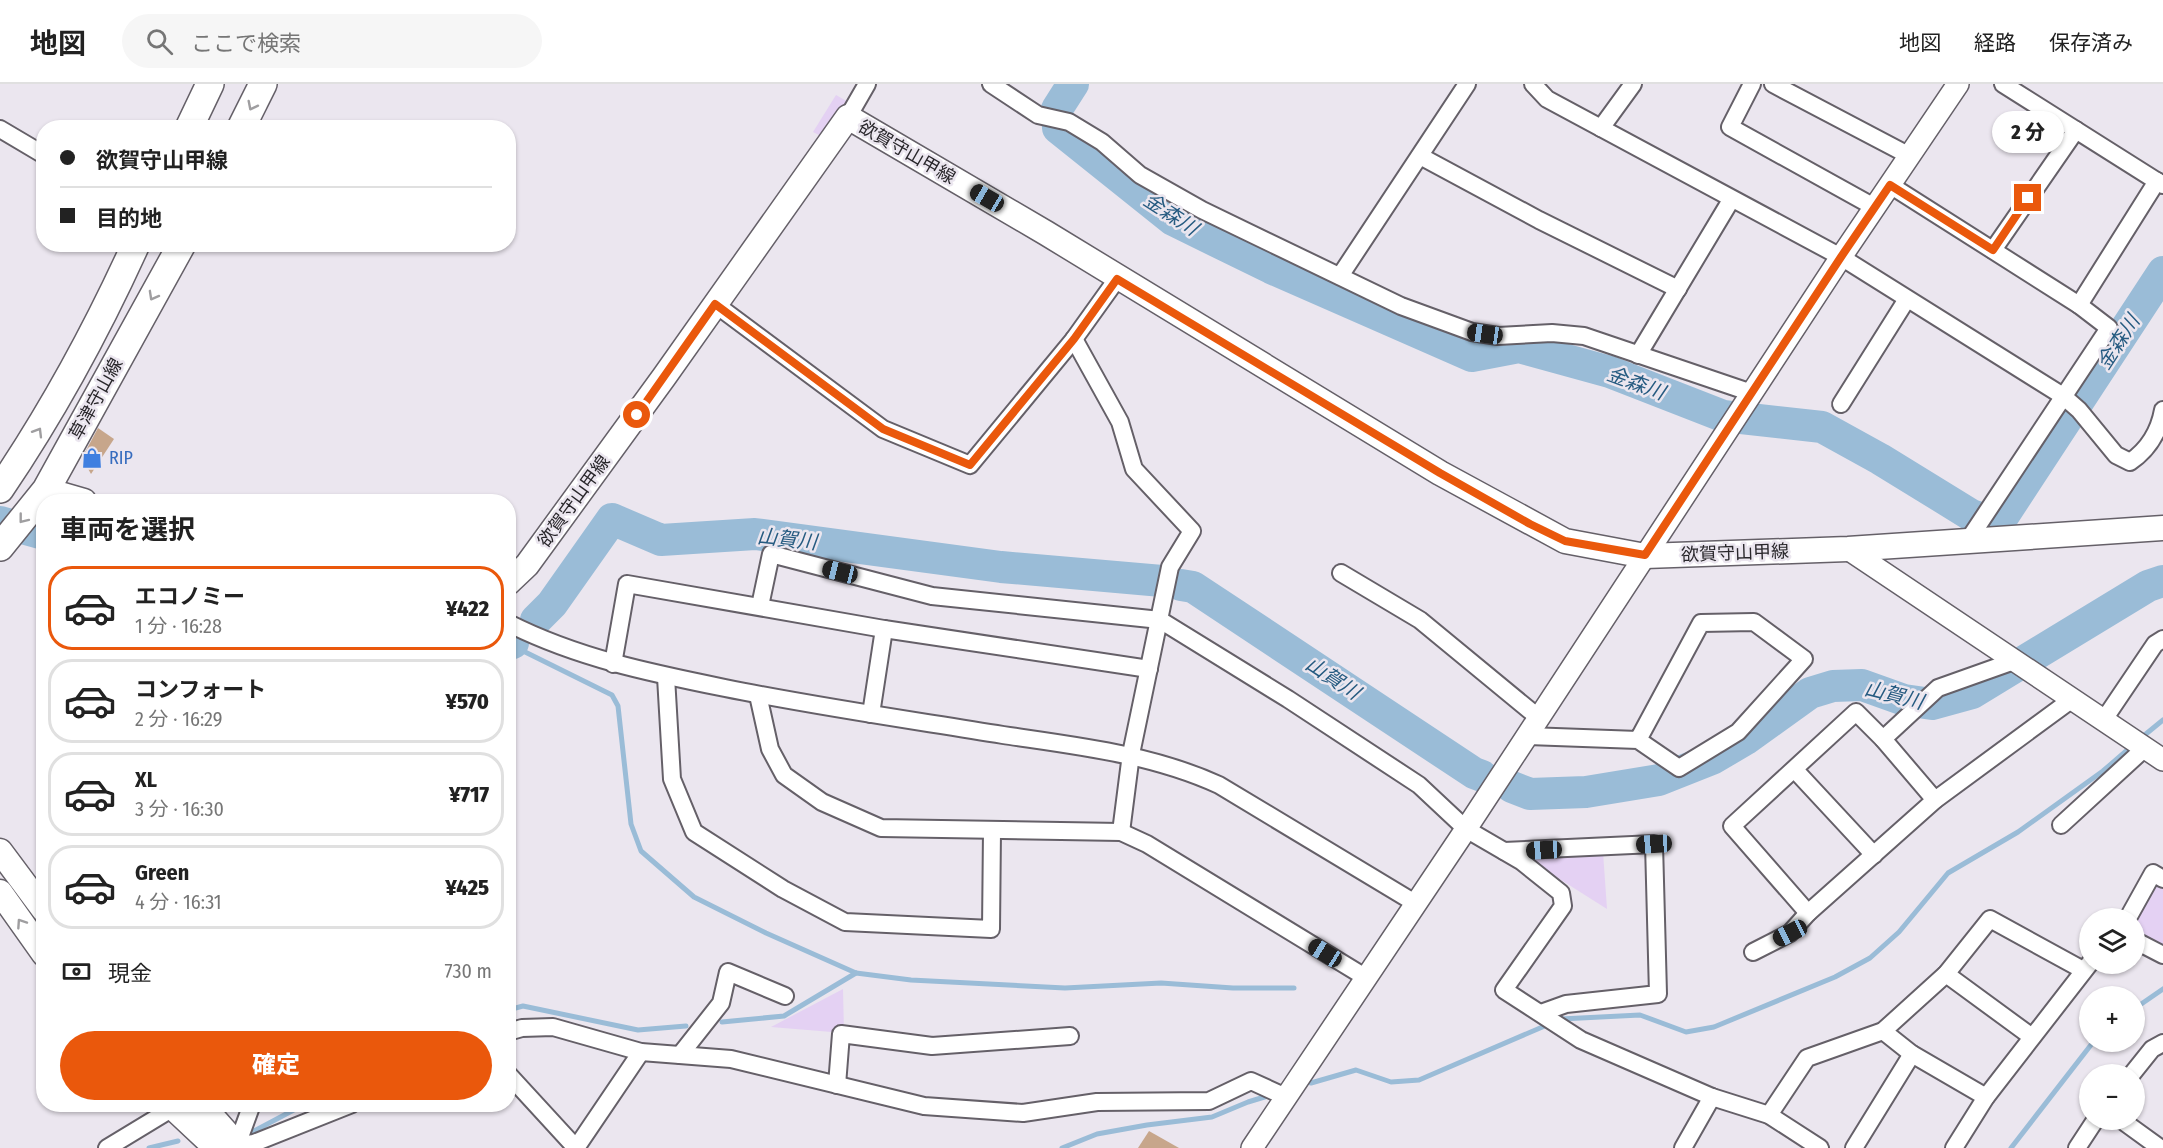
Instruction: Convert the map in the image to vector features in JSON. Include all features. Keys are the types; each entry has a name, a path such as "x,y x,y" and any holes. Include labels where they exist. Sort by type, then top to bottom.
{"main road":[{"path":"193,120 210,84"},
{"path":"245,120 263,84"},
{"name":"欲賀守山甲線","path":"516,575 534,556 848,117 1046,233 1117,279 1440,473 1565,541 1645,555 1848,549 2163,528"},
{"name":"草津守山線","path":"2,483 36,436 68,380 104,314 132,252"},
{"name":"草津守山線","path":"43,494 178,252"},
{"path":"46,490 60,494"},
{"name":"草津守山線","path":"0,548 36,503"},
{"path":"0,851 36,899"},
{"path":"0,892 36,943"},
{"path":"180,1112 232,1147"},
{"path":"207,1112 232,1147"}],"street":[{"path":"848,117 867,84"},
{"path":"991,84 1038,115 1069,122 1102,142 1140,175 1181,198 1265,242 1401,306 1472,332 1498,336 1552,333 1584,336 1752,393"},
{"path":"1340,276 1467,84"},
{"path":"1533,84 1547,99 1731,200 1841,257 2063,396 2079,410 2116,455 2130,462 2143,453 2160,427 2163,410"},
{"path":"1601,128 1633,84"},
{"path":"1752,84 1730,127 1876,208"},
{"path":"1773,84 1910,156"},
{"path":"1252,1148 1365,977 1467,829 1841,257 1958,84"},
{"path":"2003,84 2160,183 2079,305"},
{"path":"0,129 36,151"},
{"path":"1993,250 2076,130"},
{"path":"1420,156 1539,220 1677,289"},
{"path":"1890,185 2079,305 2109,328 1967,542"},
{"path":"1638,355 1731,200"},
{"path":"715,304 883,429 970,465 1074,339 1117,279"},
{"path":"1841,404 1907,299"},
{"path":"1074,339 1120,422 1134,469 1192,531 1170,567 1131,754 1120,832"},
{"path":"1848,549 2163,760"},
{"path":"760,606 771,554 932,596 1160,620 1288,699 1419,785 1467,829 1521,861 1561,893 1563,906 1504,990 1546,1016 1566,1032 1712,1097 1769,1115 1820,1148"},
{"path":"1341,573 1420,620 1533,727 1638,740 1679,768 1738,732 1804,659 1754,622 1701,623 1638,740"},
{"path":"613,664 627,584 884,629 1149,669"},
{"path":"516,627 542,640 613,664 666,676 758,695 870,714 1131,754 1193,773 1219,785 1415,903"},
{"path":"870,714 884,629"},
{"path":"2103,721 2155,644 2163,639"},
{"path":"1882,739 1938,688 2014,661"},
{"path":"666,676 672,779 694,832 783,889 845,922 991,928 992,831"},
{"path":"758,695 770,749 784,775 822,802 881,828 1120,832 1147,844 1365,977"},
{"path":"1753,952 1790,933 1808,913 1935,801 2071,700"},
{"path":"1808,913 1732,826 1856,712 1935,801"},
{"path":"2061,825 2145,748"},
{"path":"1795,770 1874,855"},
{"path":"1503,851 1654,844 1658,994 1566,1004 1546,1016"},
{"path":"2133,908 2153,873 2163,879"},
{"path":"1769,1115 1807,1058 1883,1031 1946,974 1990,919 2079,962"},
{"path":"2145,946 2163,955"},
{"path":"680,1055 721,1003 728,972 785,996"},
{"path":"1946,974 2032,1037"},
{"path":"1954,1148 1986,1097 2081,974"},
{"path":"516,1030 553,1027 641,1052 731,1059 924,1106 1023,1113 1097,1102 1209,1101 1251,1081 1286,1097"},
{"path":"1883,1031 1912,1054 1986,1097"},
{"path":"837,1085 841,1034 932,1046 1070,1036"},
{"path":"2140,1064 2152,1049 2163,1043"},
{"path":"516,1083 576,1148 641,1052"},
{"path":"1854,1148 1912,1054"},
{"path":"1683,1148 1712,1097"},
{"path":"107,1148 162,1112"},
{"path":"232,1147 248,1112"},
{"path":"232,1147 254,1143 332,1112"},
{"path":"2077,1148 2089,1130"},
{"path":"2135,1130 2160,1148"}],"shaded area":[{"path":"836,95 850,103 827,139 813,132"},
{"path":"1603,852 1607,909 1528,859"},
{"path":"2155,878 2163,882 2163,949 2145,940 2145,908 2139,908"},
{"path":"843,989 844,1033 771,1027"}],"building":[{"name":"RIP","path":"98,428 114,439 91,474 82,458"},
{"path":"1149,1131 1179,1148 1138,1148"}],"waterway":[{"name":"金森川","path":"1073,84 1057,109 1058,128 1173,220 1271,268 1472,356 1519,347 1610,372 1723,416 1822,427 1880,459 1971,515 1998,524 2163,272"},
{"name":"山賀川","path":"536,620 552,604 612,519 661,540 755,534 1001,567 1162,581"},
{"name":"山賀川","path":"0,522 36,532"},
{"name":"山賀川","path":"1512,787 1530,794 1586,792 1659,780 1712,759 1746,739 1810,693 1833,686 1862,685 1904,700 1932,704 1972,693 2148,586 2163,581"},
{"name":"山賀川","path":"1181,585 1193,587 1474,773 1482,776"},
{"path":"516,647 612,695 618,706 631,824 641,851 694,897 766,933 856,973 911,980 1065,988 1161,983 1233,988 1294,988"},
{"path":"2141,738 2163,720"},
{"path":"1311,1083 1356,1070 1391,1082 1419,1080 1561,1019 1640,1015 1686,1032 1714,1027 1835,977 1870,958 1899,932 1948,873 2018,832 2103,771 2132,746"},
{"path":"722,1022 784,1016 856,973"},
{"path":"2145,1001 2163,989"},
{"path":"516,1008 523,1006 638,1030 686,1026"},
{"path":"2011,1148 2085,1052"},
{"path":"1062,1148 1097,1134 1212,1117 1271,1095"},
{"path":"245,1132 254,1131 290,1112"},
{"path":"149,1148 178,1141"}],"place":[{"name":"RIP","path":"92,458"}],"route":[{"path":"637,415 715,304 883,429 970,465 1074,339 1117,279 1440,473 1530,524 1565,541 1645,555 1890,185 1993,250 2028,198"}]}
